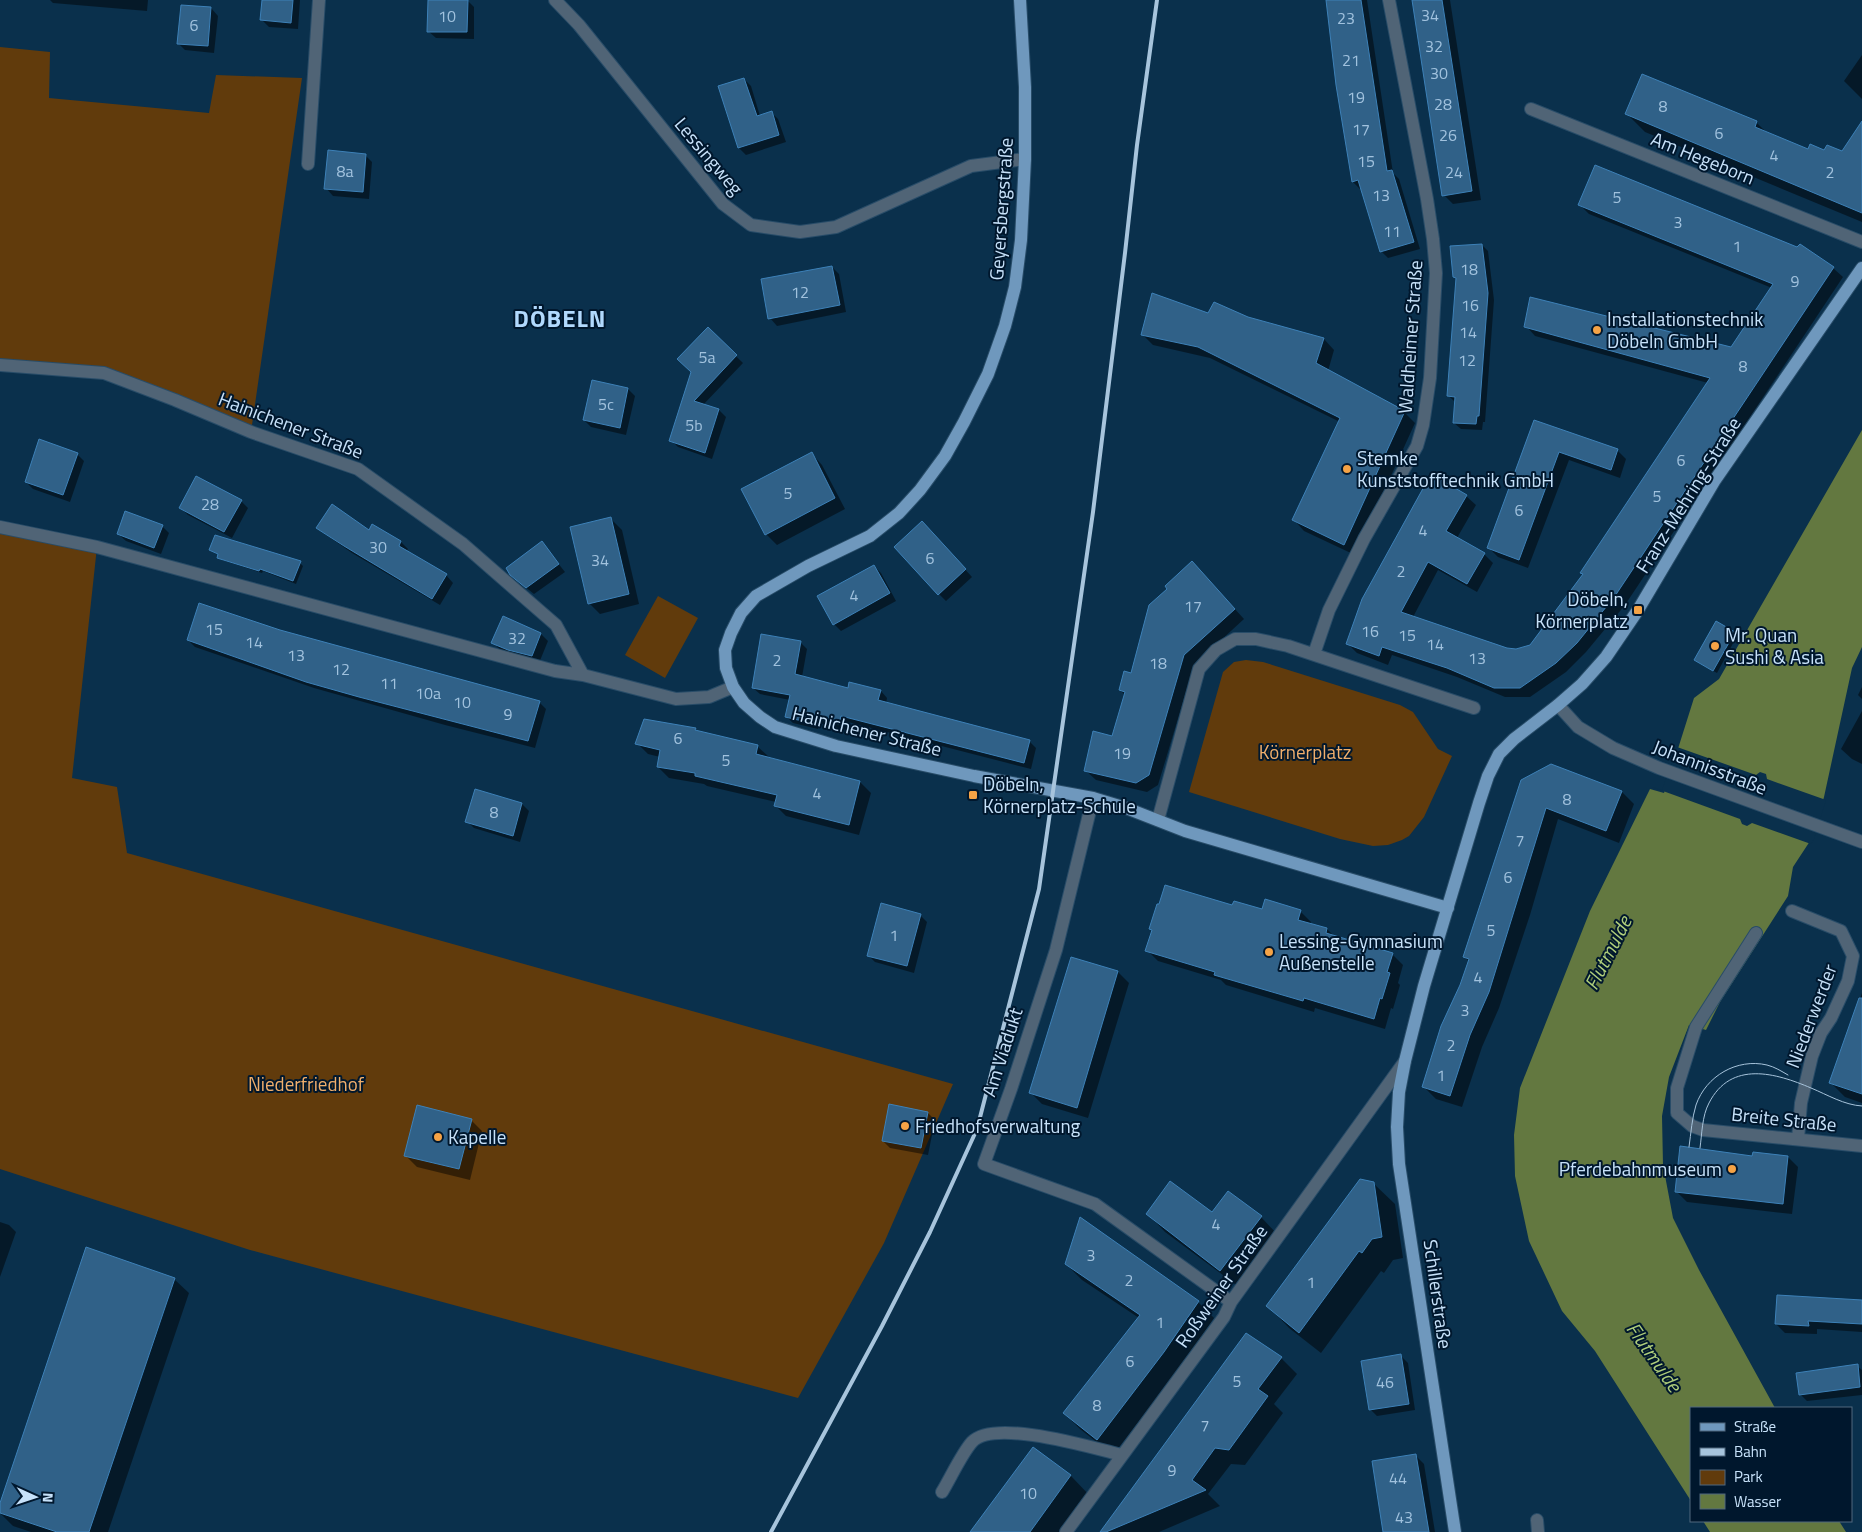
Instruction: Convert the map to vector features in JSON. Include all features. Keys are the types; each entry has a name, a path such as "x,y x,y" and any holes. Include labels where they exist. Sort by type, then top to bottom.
{"main road":[{"name":"Geyersbergstraße","path":"733,686 726,668 725,650 741,614 756,596 808,566 870,536 899,513 920,490 945,456 991,366 1005,326 1015,287 1021,240 1025,159 1025,87 1020,0"},
{"name":"Franz-Mehring-Straße","path":"1448,908 1488,776 1499,754 1514,738 1558,705 1582,684 1612,649 1638,610 1715,480 1862,268"},
{"name":"Hainichener Straße","path":"733,686 744,703 775,727 836,746 974,776 1093,798 1158,820"},
{"path":"1158,820 1185,831 1448,908 1424,986 1405,1061"},
{"name":"Schillerstraße","path":"1405,1061 1399,1092 1397,1127 1399,1164 1455,1532"}],"street":[{"path":"308,164 319,0"},
{"name":"Lessingweg","path":"555,0 579,25 722,204 751,225 800,232 836,227 971,166 1025,159"},
{"name":"Waldheimer Straße","path":"1314,654 1329,610 1364,539 1417,446 1423,425 1430,378 1436,273 1433,239 1389,0"},
{"name":"Am Hegeborn","path":"1531,110 1862,242"},
{"name":"Hainichener Straße","path":"0,365 104,373 251,432 358,470 463,544 556,625 583,675"},
{"path":"0,526 97,547 546,668 583,675 676,699 709,697 733,686"},
{"path":"1158,820 1199,669 1216,650 1235,639 1256,639 1288,646 1474,708"},
{"name":"Johannisstraße","path":"1558,705 1578,727 1613,748 1659,768 1862,842"},
{"name":"Am Viadukt","path":"1093,798 1056,950 984,1164 1096,1204 1231,1302"},
{"name":"Niederwerder","path":"1792,911 1841,931 1853,956 1848,980 1831,1018 1820,1033 1812,1056 1801,1103 1798,1139"},
{"name":"Breite Straße","path":"1756,933 1696,1027 1677,1088 1676,1113 1692,1126 1703,1130 1862,1146"},
{"name":"Roßweiner Straße","path":"1066,1532 1224,1317 1231,1302 1405,1061"},
{"path":"942,1492 972,1442 982,1435 1031,1434 1122,1456"}],"green space":[{"path":"0,47 50,52 49,98 209,113 216,75 302,78 251,432 104,373 0,365"},
{"name":"Niederfriedhof","path":"0,527 97,547 72,778 117,787 127,853 953,1084 884,1243 798,1398 250,1250 0,1169"},
{"path":"658,596 698,618 665,678 625,655"},
{"name":"Körnerplatz","path":"1246,660 1263,662 1400,705 1413,712 1438,749 1452,756 1424,817 1409,836 1388,845 1373,846 1340,839 1189,792 1223,672 1234,662"}],"water":[{"name":"Flutmulde","path":"1862,430 1862,647 1852,668 1824,797 1812,838 1793,867 1788,896 1720,1002 1706,1030 1689,1025 1669,1077 1662,1116 1663,1165 1673,1218 1699,1270 1774,1407 1690,1407 1690,1499 1595,1351 1562,1311 1529,1241 1515,1176 1514,1135 1520,1088 1590,911 1650,789 1664,793 1694,698 1719,679"},
{"path":"1704,1522 1840,1522 1846,1532 1710,1532"}],"pier":[{"path":"1677,747 1756,775 1760,772 1766,774 1767,779 1826,800 1811,844 1752,823 1747,826 1742,824 1740,819 1652,787 1662,790"}],"building":[{"path":"262,0 293,0 291,23 260,20"},
{"path":"428,0 468,0 467,32 427,32"},
{"path":"1326,0 1361,0 1387,171 1392,170 1414,242 1380,252 1358,180 1352,182 1336,85"},
{"path":"1412,0 1442,0 1472,191 1442,196"},
{"path":"181,5 211,7 208,46 177,44"},
{"path":"1642,74 1757,121 1755,127 1808,149 1810,144 1824,150 1827,145 1842,151 1862,121 1862,213 1625,114"},
{"path":"744,78 757,116 772,111 779,135 738,148 718,86"},
{"path":"328,150 366,154 363,192 324,189"},
{"path":"1595,165 1797,247 1800,244 1834,267 1615,596 1577,643 1556,663 1520,688 1494,688 1447,668 1382,647 1379,656 1346,644 1362,599 1431,474 1467,495 1446,531 1485,553 1467,584 1428,562 1401,612 1507,648 1516,649 1530,645 1583,574 1580,573 1710,378 1524,327 1530,297 1731,347 1773,284 1578,205"},
{"path":"1482,244 1488,293 1479,416 1477,416 1476,424 1453,423 1455,397 1447,396 1456,278 1453,277 1450,246"},
{"path":"832,266 840,305 768,319 761,279"},
{"name":"Stemke Kunststofftechnik GmbH","path":"1152,293 1208,313 1214,302 1248,317 1324,338 1316,363 1405,411 1344,545 1292,520 1340,418 1198,347 1141,335"},
{"path":"708,327 737,355 694,401 719,409 705,453 669,441 691,372 677,359"},
{"path":"592,380 628,388 620,428 583,420"},
{"path":"1534,420 1618,449 1611,470 1559,452 1519,560 1487,548"},
{"path":"39,439 78,453 63,495 25,482"},
{"path":"812,452 835,498 765,535 741,489"},
{"path":"196,476 242,500 224,532 179,508"},
{"path":"332,504 369,530 372,524 401,541 399,546 447,574 432,599 316,528"},
{"path":"125,511 163,525 154,548 117,534"},
{"path":"611,517 629,594 588,604 570,527"},
{"path":"922,521 966,569 938,595 894,547"},
{"path":"215,535 301,561 293,581 260,569 259,571 217,558 218,554 209,550"},
{"path":"542,541 559,564 526,588 510,575 506,568"},
{"path":"1192,561 1235,609 1184,655 1149,775 1136,783 1084,771 1093,731 1112,736 1125,692 1119,690 1124,671 1131,673 1149,605 1167,589 1165,586"},
{"path":"874,565 890,593 833,625 817,596"},
{"path":"199,603 280,630 540,701 528,741 306,682 187,640"},
{"path":"503,616 541,633 532,656 508,650 491,643"},
{"name":"Mr. Quan Sushi & Asia","path":"1716,621 1735,632 1713,671 1694,660"},
{"path":"761,634 801,641 795,674 848,688 849,682 881,690 878,700 1030,740 1024,763 841,716 839,724 812,717 811,723 785,717 790,695 752,688"},
{"path":"644,719 696,728 695,730 758,745 756,754 860,781 849,825 774,806 777,795 695,776 695,773 657,767 660,750 635,744"},
{"path":"1551,764 1622,791 1606,831 1546,808 1489,992 1470,1035 1450,1096 1422,1087 1441,1026 1460,985 1469,959 1463,957 1521,780"},
{"path":"475,789 522,803 513,836 465,822"},
{"name":"Lessing-Gymnasium Außenstelle","path":"1165,885 1232,905 1234,901 1262,909 1265,899 1301,910 1298,920 1327,928 1326,933 1393,953 1387,972 1390,973 1374,1019 1304,998 1303,1001 1214,975 1215,972 1145,951 1152,930 1149,929"},
{"path":"881,903 921,914 907,966 867,956"},
{"path":"1071,957 1118,971 1077,1108 1029,1093"},
{"path":"1859,998 1862,998 1862,1094 1829,1083"},
{"name":"Friedhofsverwaltung","path":"889,1104 928,1112 921,1148 882,1141"},
{"name":"Kapelle","path":"417,1105 472,1119 459,1169 404,1156"},
{"name":"Pferdebahnmuseum","path":"1680,1146 1752,1156 1753,1152 1788,1156 1783,1204 1675,1192"},
{"path":"1360,1179 1374,1182 1382,1237 1372,1239 1362,1253 1359,1251 1299,1333 1266,1306"},
{"path":"1170,1181 1212,1212 1228,1191 1262,1216 1220,1271 1146,1214"},
{"path":"1080,1217 1199,1301 1164,1352 1097,1440 1063,1413 1140,1315 1065,1264"},
{"path":"86,1247 175,1278 89,1532 57,1532 0,1513 0,1503"},
{"path":"1777,1295 1862,1300 1862,1324 1808,1321 1809,1326 1775,1324"},
{"path":"1246,1333 1282,1357 1258,1389 1268,1396 1229,1450 1215,1448 1192,1480 1206,1490 1106,1532 1100,1532"},
{"path":"1401,1354 1409,1404 1369,1410 1361,1361"},
{"path":"1858,1364 1860,1387 1799,1395 1796,1373"},
{"path":"1033,1447 1071,1475 1030,1532 970,1532"},
{"path":"1416,1454 1429,1532 1383,1532 1372,1461"}],"tram line":[{"path":"1689,1147 1696,1105 1707,1086 1715,1078 1734,1067 1745,1064 1770,1066 1788,1075"},
{"path":"1700,1148 1704,1119 1709,1103 1718,1089 1729,1080 1742,1075 1769,1075 1783,1078 1842,1102 1862,1106"}],"railway":[{"path":"771,1532 882,1326 930,1232 977,1129 1039,889 1093,512 1137,145 1157,0"}],"place":[{"name":"Installationstechnik Döbeln GmbH","path":"1597,330"},
{"name":"Stemke Kunststofftechnik GmbH","path":"1347,469"},
{"name":"Döbeln, Körnerplatz","path":"1638,610"},
{"name":"Mr. Quan Sushi & Asia","path":"1715,646"},
{"name":"Döbeln, Körnerplatz-Schule","path":"973,795"},
{"name":"Lessing-Gymnasium Außenstelle","path":"1269,952"},
{"name":"Friedhofsverwaltung","path":"905,1126"},
{"name":"Kapelle","path":"438,1137"},
{"name":"Pferdebahnmuseum","path":"1732,1169"}],"district":[{"name":"DÖBELN","path":"560,319"}]}
